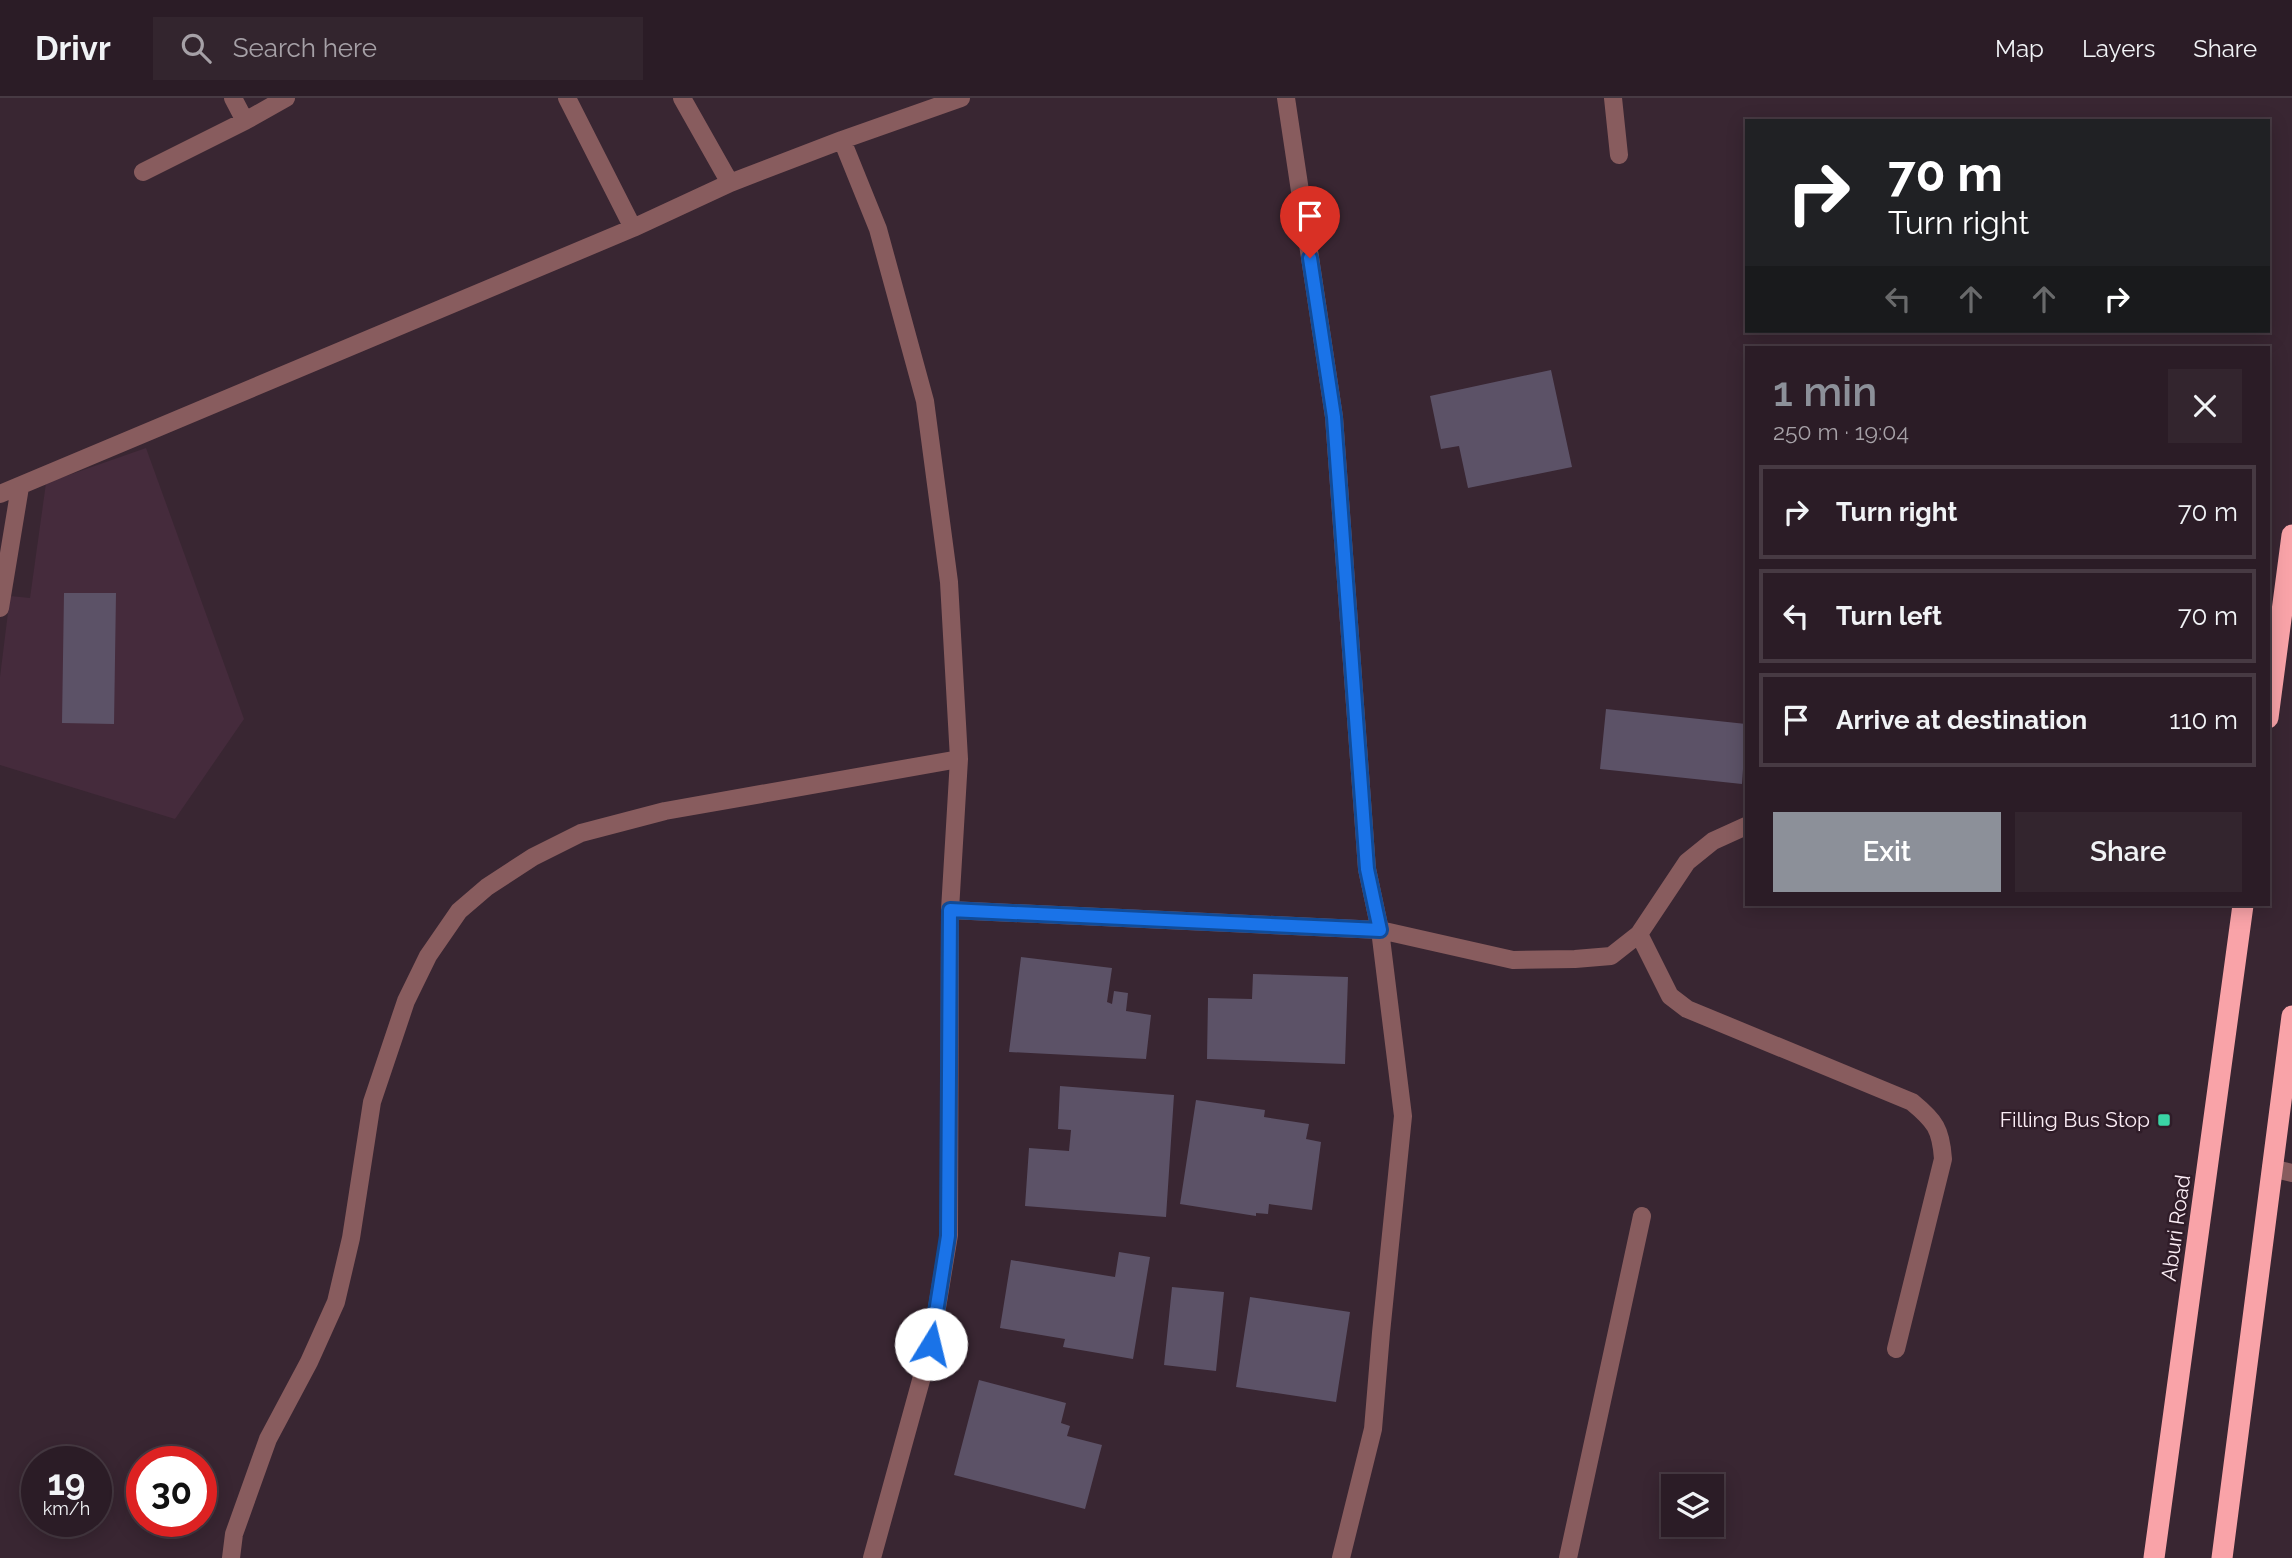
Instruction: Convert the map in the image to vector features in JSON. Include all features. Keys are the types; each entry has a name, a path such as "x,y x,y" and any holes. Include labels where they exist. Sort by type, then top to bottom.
{"highway":[{"path":"2270,703 2292,535"},
{"name":"Aburi Road","path":"2154,1558 2244,906"},
{"path":"2222,1558 2282,1171 2292,1016"}],"street":[{"path":"233,98 245,121"},
{"path":"143,172 286,98"},
{"path":"567,98 633,228"},
{"path":"682,98 730,183"},
{"path":"0,494 633,228 730,183 961,98"},
{"path":"1286,98 1334,417 1367,869 1380,930 1403,1116 1373,1429 1342,1558"},
{"path":"1613,98 1619,155"},
{"path":"842,140 878,229 925,401 949,582 959,759 950,910 948,1236 931,1344 872,1558"},
{"path":"0,608 20,486"},
{"path":"231,1558 234,1534 268,1438 309,1362 336,1302 351,1238 372,1102 406,1002 428,956 459,911 487,887 522,864 581,833 665,811 959,759"},
{"path":"950,910 1380,930 1513,960 1611,956 1639,934 1687,862 1713,841 1745,826"},
{"path":"1639,934 1670,996 1687,1009 1912,1102 1930,1117 1941,1139 1942,1159 1896,1349"},
{"path":"1568,1558 1642,1216"}],"shaded area":[{"path":"146,448 244,719 175,819 0,765 0,677 10,596 30,598 46,483"}],"building":[{"path":"1551,370 1572,467 1468,488 1459,446 1441,449 1430,396"},
{"path":"64,593 116,593 114,724 62,723"},
{"path":"1606,709 1745,724 1742,784 1600,769"},
{"path":"1021,957 1112,968 1107,1002 1112,1004 1114,991 1128,993 1126,1011 1151,1015 1146,1059 1009,1052"},
{"path":"1253,974 1348,977 1345,1064 1207,1059 1208,998 1252,999"},
{"path":"1060,1086 1174,1095 1166,1217 1025,1206 1029,1148 1069,1151 1071,1130 1058,1129"},
{"path":"1196,1100 1265,1110 1264,1117 1309,1124 1306,1139 1321,1142 1312,1210 1269,1204 1268,1214 1256,1213 1256,1216 1180,1204"},
{"path":"1119,1252 1150,1257 1133,1359 1063,1347 1065,1339 1000,1328 1011,1260 1115,1277"},
{"path":"1172,1287 1224,1292 1216,1371 1164,1365"},
{"path":"1250,1297 1350,1312 1336,1402 1236,1387"},
{"path":"979,1380 1066,1403 1061,1423 1070,1426 1067,1436 1102,1445 1085,1509 954,1475"}],"place":[{"name":"Filling Bus Stop","path":"2164,1120"}],"route":[{"path":"931,1344 948,1236 950,910 1380,930 1367,869 1334,417 1310,258"}]}
